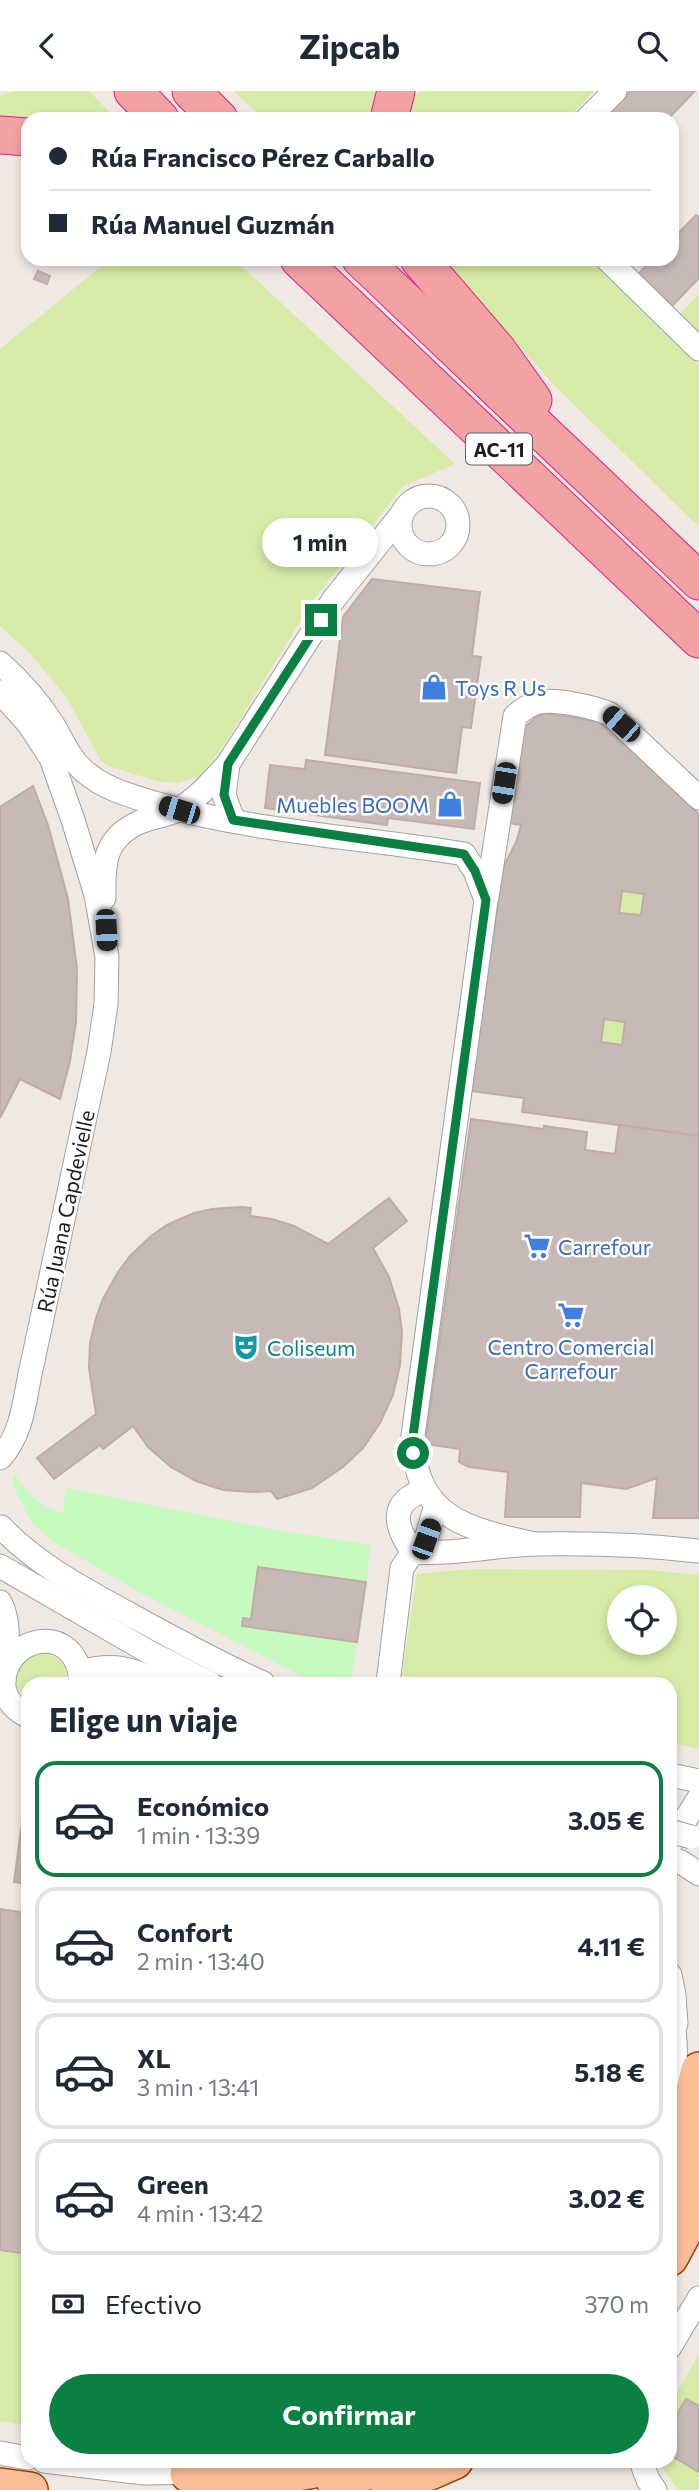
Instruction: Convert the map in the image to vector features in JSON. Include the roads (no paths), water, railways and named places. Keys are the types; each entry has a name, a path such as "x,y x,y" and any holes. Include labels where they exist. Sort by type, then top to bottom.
{"highway":[{"path":"133,91 153,112"},
{"path":"191,91 212,112"},
{"path":"214,91 231,112"},
{"path":"391,112 396,91"},
{"path":"0,135 21,136"},
{"name":"AC-11","path":"306,266 699,639"},
{"name":"AC-11","path":"368,266 699,581"},
{"path":"425,266 498,351 582,470"}],"main road":[{"path":"677,2153 699,2070"},
{"path":"677,2197 699,2148"},
{"path":"677,2246 699,2204"},
{"path":"677,2250 699,2220"},
{"path":"188,2474 223,2479 256,2479 324,2468"},
{"path":"308,2490 379,2468"},
{"path":"389,2490 439,2468"},
{"path":"0,2486 30,2490"}],"street":[{"path":"594,112 615,91"},
{"path":"614,266 699,349"},
{"path":"365,559 391,550 414,550 431,554 448,548 457,533 457,516 447,502 430,496 414,501 402,514 400,521 403,538 414,550"},
{"name":"Rúa Juana Capdevielle","path":"0,1458 10,1448 20,1423 99,1052 106,1004 103,874 106,853 118,839 139,823 179,810 192,801 228,764 334,599 402,514"},
{"path":"0,663 37,702 69,755 83,771 121,793 179,810 233,820 464,854 497,828"},
{"name":"Rúa Juana Capdevielle","path":"0,692 28,723 51,758 96,895 107,957"},
{"path":"535,1544 473,1529 452,1518 430,1498 416,1470 413,1436 486,900 515,716 524,708 538,702 554,701 602,710 699,798"},
{"path":"228,764 224,795 233,820"},
{"path":"464,854 475,871 486,900"},
{"path":"413,1552 401,1531 399,1506 412,1494 430,1498"},
{"path":"389,1677 402,1568 426,1539 430,1498"},
{"path":"0,1527 46,1566 161,1632 251,1677"},
{"path":"413,1552 435,1553 535,1544 613,1545 699,1551"},
{"path":"0,1566 197,1677"},
{"path":"0,1602 5,1611 8,1634 3,1682 6,1695 13,1706 21,1711"},
{"path":"4,1669 9,1657 18,1648 43,1640 56,1643 67,1650 76,1660 81,1677"},
{"path":"83,1677 101,1667 120,1667 149,1677"},
{"path":"677,1776 699,1781"},
{"path":"677,1815 699,1795"},
{"path":"683,1849 699,1795"},
{"path":"677,2335 699,2298"},
{"path":"0,2453 21,2457"},
{"path":"103,2468 188,2474 236,2468"},
{"path":"644,2468 655,2490"}],"place":[{"name":"Toys R Us","path":"434,687"},
{"name":"Muebles BOOM","path":"450,804"},
{"name":"Carrefour","path":"537,1246"},
{"name":"Centro Comercial Carrefour","path":"571,1315"},
{"name":"Coliseum","path":"246,1347"}]}
